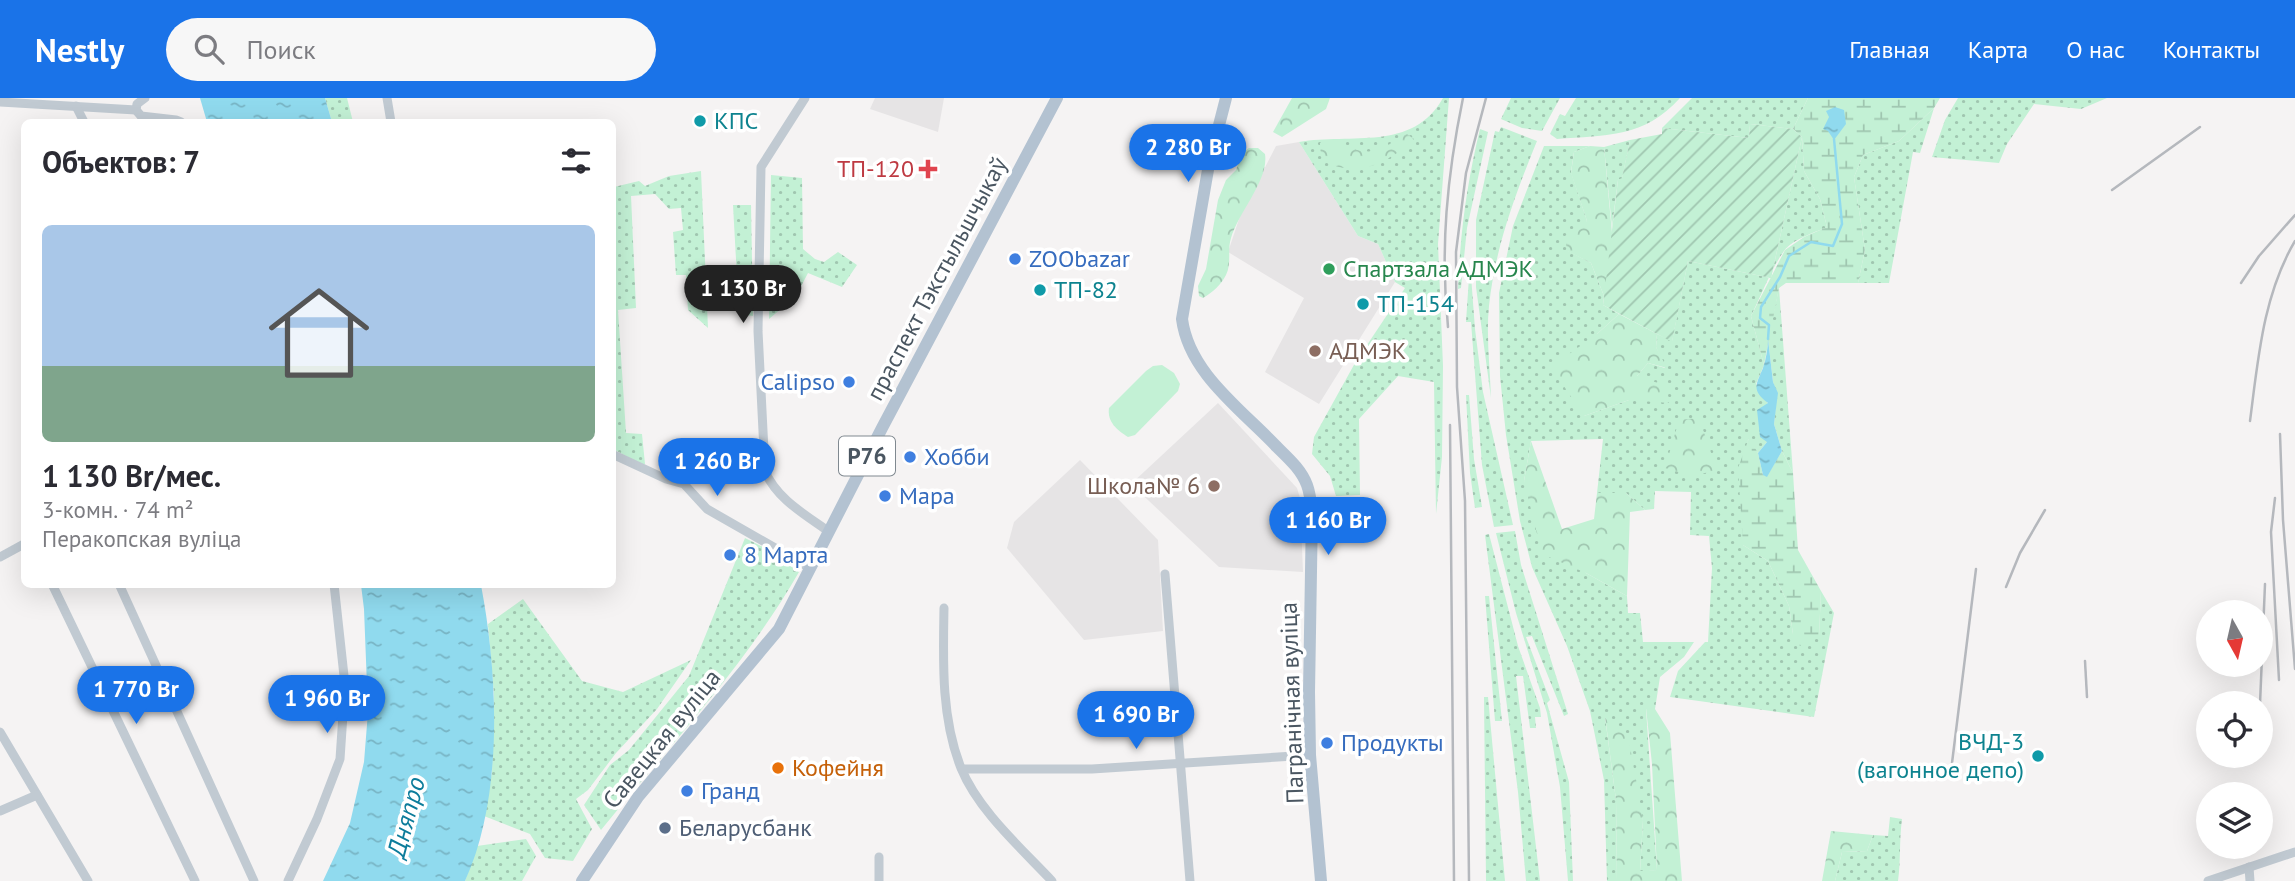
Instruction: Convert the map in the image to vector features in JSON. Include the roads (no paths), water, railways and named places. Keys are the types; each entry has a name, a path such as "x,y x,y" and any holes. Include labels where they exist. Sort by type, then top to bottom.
{"main road":[{"name":"праспект Тэкстыльшчыкаў","path":"779,629 1057,98"},
{"name":"Пагранічная вуліца","path":"1226,98 1209,164 1182,318 1190,349 1214,383 1298,470 1310,494 1310,755 1321,881"},
{"name":"Савецкая вуліца","path":"582,881 638,797 779,629"}],"street":[{"path":"136,110 137,104 145,98"},
{"path":"387,98 390,119"},
{"path":"805,98 761,167 758,345 765,471 771,484 782,496 828,531"},
{"path":"0,102 37,101 136,110 141,116 167,119"},
{"path":"76,106 82,119"},
{"path":"616,456 666,479 684,484 707,509 810,568"},
{"path":"0,557 21,546"},
{"path":"1165,573 1190,881"},
{"path":"54,588 195,881"},
{"path":"121,588 254,881"},
{"path":"288,881 317,819 340,759 345,685 334,588"},
{"path":"944,608 945,692 952,734 962,769 990,813 1052,881"},
{"path":"0,732 89,881"},
{"path":"962,769 1092,769 1310,755"},
{"path":"0,811 37,795"},
{"path":"2208,881 2295,852"},
{"path":"879,881 880,857"},
{"path":"2249,867 2250,881"}],"water":[{"path":"200,98 325,98 331,119 206,119"},
{"path":"1835,107 1844,110 1846,124 1834,140 1828,131 1823,129 1829,117 1826,111"},
{"path":"1768,339 1773,382 1778,393 1774,424 1782,451 1767,477 1763,475 1758,453 1767,442 1760,437 1757,410 1768,403 1756,387 1765,361"},
{"name":"Дняпро","path":"361,588 482,588 494,695 492,773 478,848 465,881 323,881 350,823 364,762 368,712"}],"waterway":[{"path":"1768,339 1769,325 1760,318 1761,307 1780,277 1789,256 1811,242 1833,246 1842,224 1834,139"}],"railway":[{"path":"1448,327 1446,212 1463,98"},
{"path":"1469,881 1465,501 1457,387 1456,252 1466,173 1486,98"},
{"path":"2112,190 2200,127"},
{"path":"2241,283 2259,256 2295,215"},
{"path":"2250,421 2259,351 2269,306 2284,262 2295,241"},
{"path":"1450,425 1454,881"},
{"path":"2280,434 2283,520 2295,669"},
{"path":"2275,498 2271,532 2279,680"},
{"path":"2006,587 2020,553 2045,510"},
{"path":"1952,763 1976,569"},
{"path":"2261,691 2265,584"},
{"path":"2085,661 2087,697"}],"place":[{"name":"КПС","path":"700,121"},
{"name":"ТП-120","path":"928,169"},
{"name":"ZOObazar","path":"1015,259"},
{"name":"Спартзала АДМЭК","path":"1329,269"},
{"name":"ТП-82","path":"1040,290"},
{"name":"ТП-154","path":"1363,304"},
{"name":"АДМЭК","path":"1315,351"},
{"name":"Calipso","path":"849,382"},
{"name":"Хобби","path":"910,457"},
{"name":"Школа№ 6","path":"1214,486"},
{"name":"Мара","path":"885,496"},
{"name":"8 Марта","path":"730,555"},
{"name":"Продукты","path":"1327,743"},
{"name":"ВЧД-3 (вагонное депо)","path":"2038,756"},
{"name":"Кофейня","path":"778,768"},
{"name":"Гранд","path":"687,791"},
{"name":"Беларусбанк","path":"665,828"}]}
